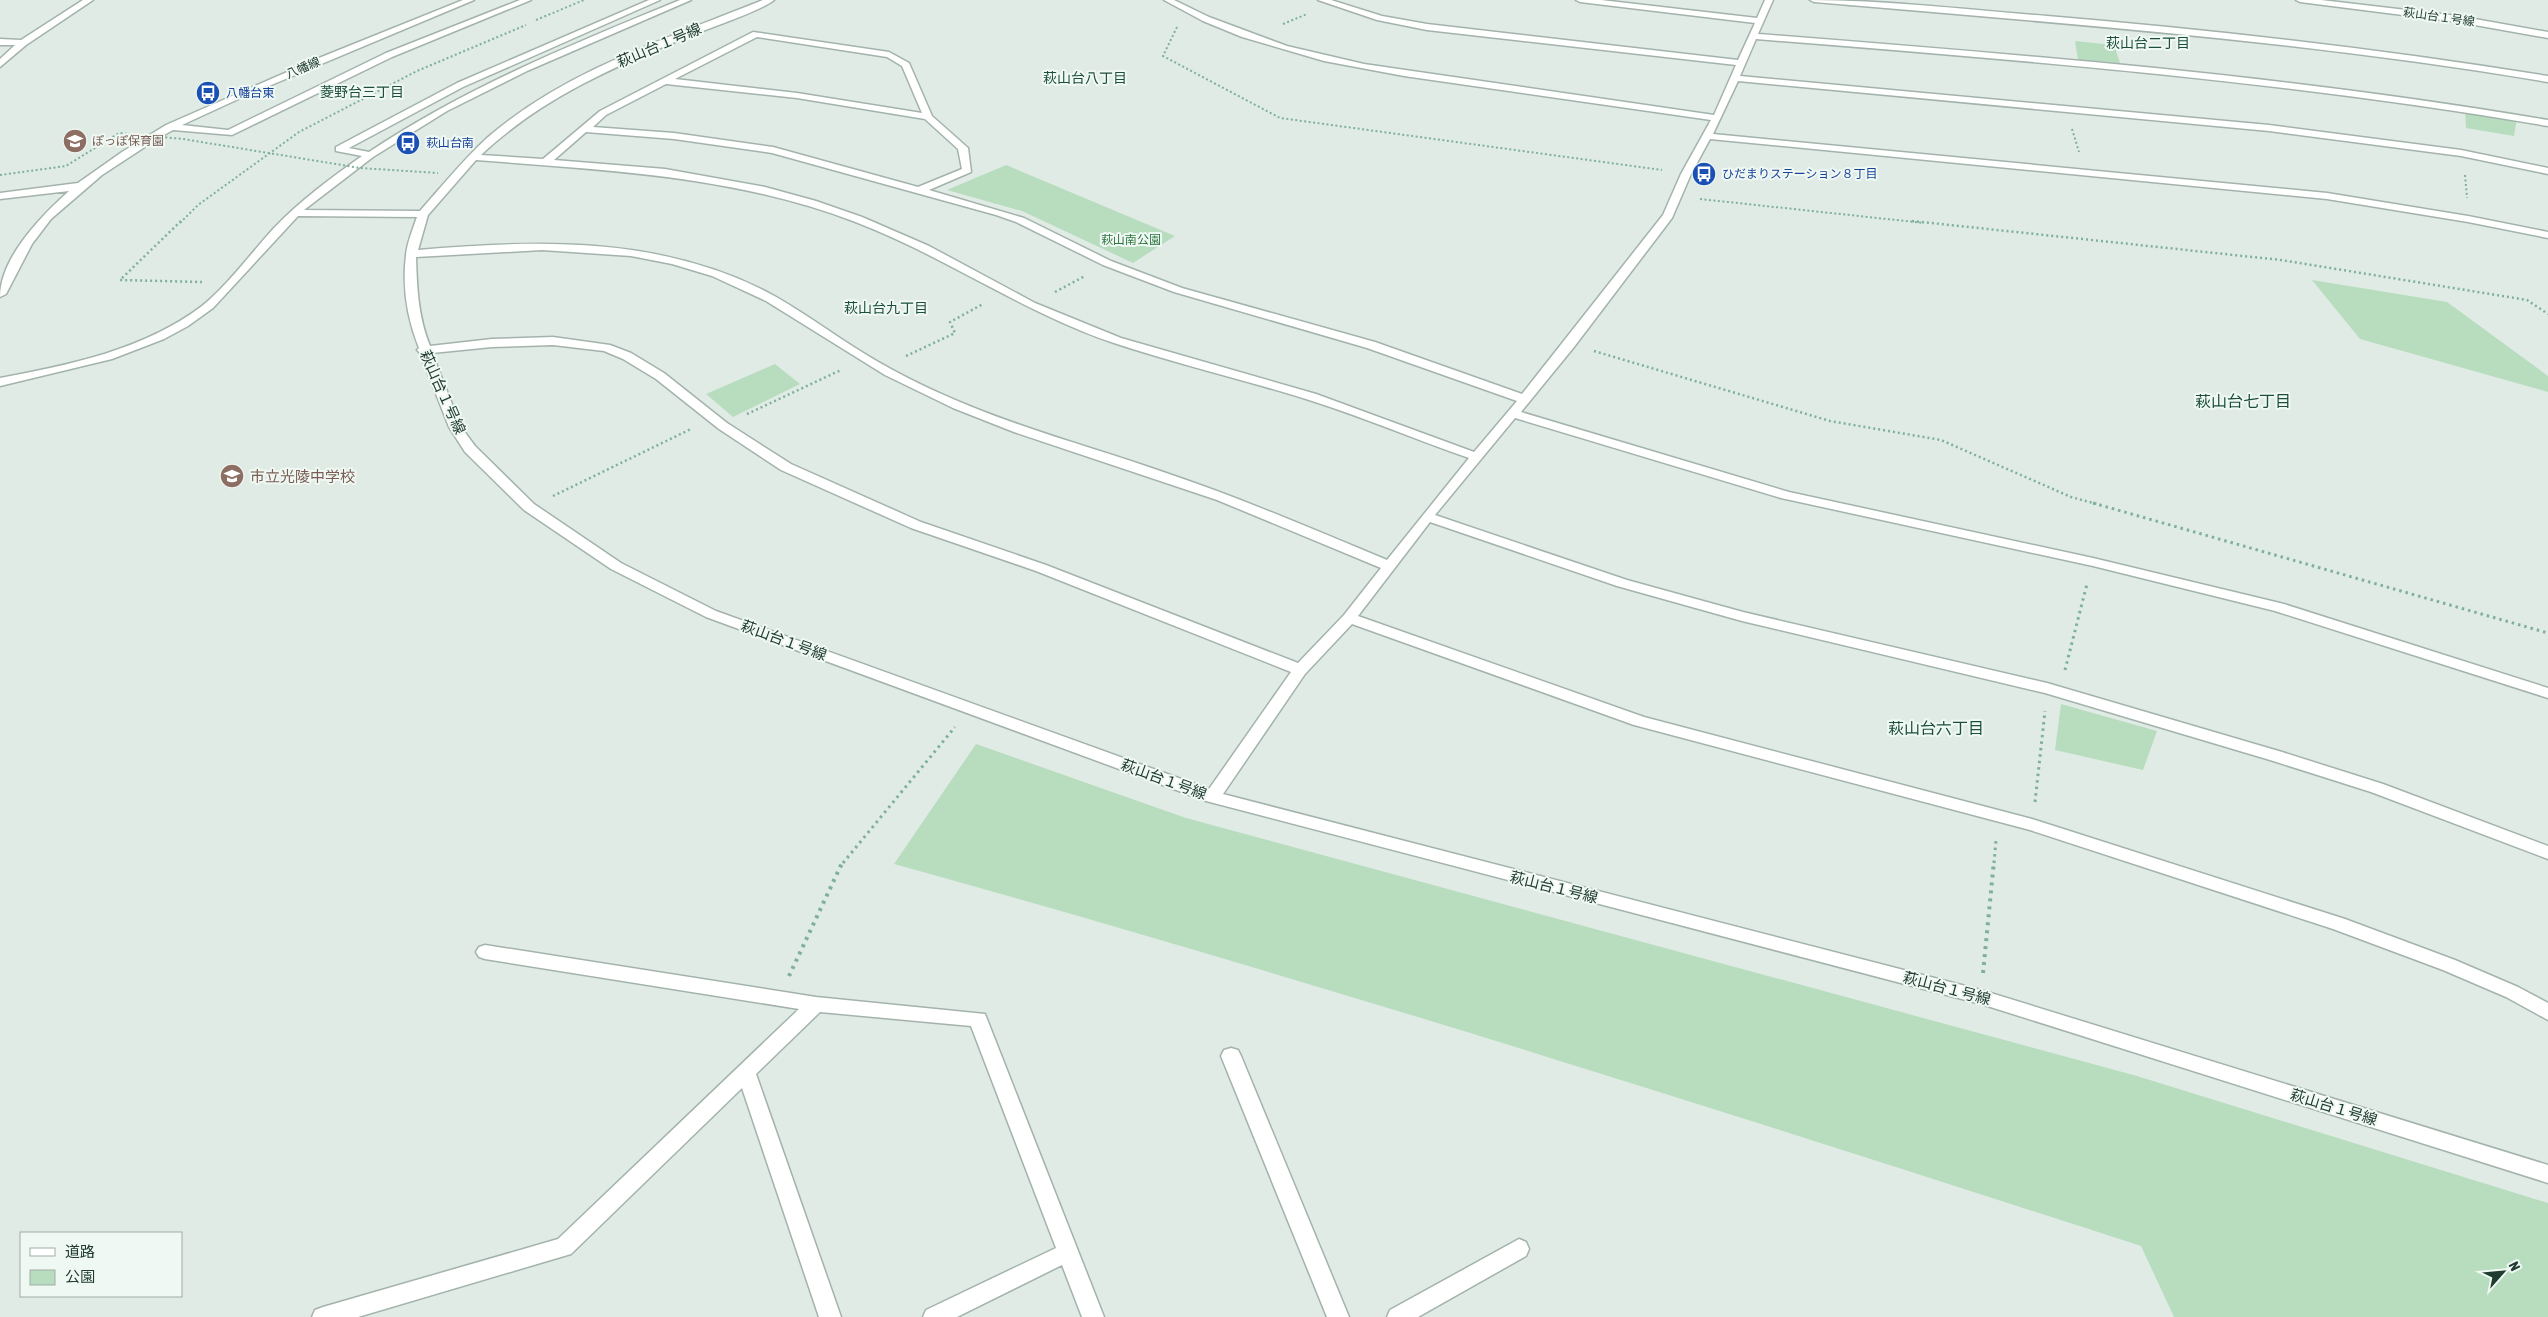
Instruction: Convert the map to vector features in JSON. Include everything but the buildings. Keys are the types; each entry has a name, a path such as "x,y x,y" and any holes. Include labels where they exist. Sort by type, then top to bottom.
{"street":[{"path":"0,64 23,43 88,0"},
{"name":"八幡線","path":"0,294 17,259 46,218 82,186 122,156 169,127 338,52 470,0"},
{"path":"169,127 229,133 389,55 527,0"},
{"path":"371,155 339,149 460,85 656,0"},
{"path":"0,382 111,357 163,334 206,308 295,213 371,155 409,130 469,97 579,45 686,0"},
{"name":"萩山台１号線","path":"770,0 622,60 569,86 521,117 492,139 473,157 423,214 411,254 411,302 423,350 456,427 470,449 530,507 616,566 711,614 1212,797 1980,996 2548,1174"},
{"path":"1168,0 1216,25 1250,38 1366,69 1717,118"},
{"path":"1322,0 1380,18 1428,27 1740,63"},
{"path":"1580,0 1760,21"},
{"path":"1212,797 1300,670 1349,618 1427,516 1570,344 1668,216 1686,174 1717,118 1769,0"},
{"path":"1814,0 2263,37 2457,62 2548,79"},
{"name":"萩山台１号線","path":"2300,0 2458,19 2544,32"},
{"path":"546,161 603,112 756,34 889,55 906,65 928,117 963,148 967,170 920,190"},
{"path":"1754,36 2074,62 2294,83 2465,107 2548,123"},
{"path":"0,42 23,43"},
{"path":"1734,78 2269,128 2464,154 2548,170"},
{"path":"665,81 819,97 928,117"},
{"path":"582,129 674,136 773,150 920,190 1020,220 1107,264 1178,290 1237,308 1298,322 1371,345 1524,399"},
{"path":"1708,136 2327,196 2468,219 2548,235"},
{"path":"473,157 546,161 665,172 734,184 797,199 858,219 925,248 1031,305 1117,340 1312,397 1477,457"},
{"path":"0,196 82,186"},
{"path":"295,213 423,214"},
{"path":"411,254 482,247 540,246 606,250 666,260 710,272 756,292 880,368 972,412 1242,505 1389,566"},
{"path":"423,350 529,340 553,340 606,348 627,356 660,376 718,422 786,467 916,525 1041,568 1300,670"},
{"path":"1511,413 1786,494 2093,562 2279,607 2548,693"},
{"path":"1427,516 1631,586 1742,616 2053,691 2377,788 2548,853"},
{"path":"1349,618 1640,721 2032,825 2339,924 2412,951 2512,992 2548,1012"},
{"path":"485,952 816,1004 978,1019 1093,1317"},
{"path":"323,1317 564,1247 816,1004"},
{"path":"1231,1056 1338,1317"},
{"path":"746,1072 830,1317"},
{"path":"1398,1317 1519,1249"},
{"path":"934,1317 1068,1252"}],"path":[{"path":"230,282 120,280 198,205 299,132 417,70 584,0"},
{"path":"1250,38 1331,4"},
{"path":"1173,20 1177,27 1163,56 1280,118 1686,174"},
{"path":"0,175 66,166 119,133 184,139 360,168 438,173"},
{"path":"2464,154 2468,219"},
{"path":"1677,196 2281,260 2527,300 2548,314"},
{"path":"1031,305 1107,264"},
{"path":"880,368 955,333 950,322 1006,292"},
{"path":"1570,344 1830,420 1941,440 2071,498 2548,633"},
{"path":"530,507 718,422 864,359"},
{"path":"2032,825 2053,691 2093,562"},
{"path":"779,998 844,860 970,709"},
{"path":"1980,996 1998,817"}],"green space":[{"path":"2075,41 2114,45 2120,63 2078,60"},
{"path":"2465,110 2517,118 2514,136 2466,128"},
{"name":"萩山南公園","path":"1006,165 1175,236 1133,263 1022,211 947,190"},
{"path":"2312,280 2447,302 2548,376 2548,392 2360,339"},
{"path":"775,364 800,384 733,417 706,394"},
{"path":"2061,704 2157,731 2143,770 2055,750"},
{"path":"976,744 1186,818 2137,1076 2548,1203 2548,1317 2174,1317 2141,1246 1519,1048 1051,908 894,864"}],"place":[{"name":"八幡台東","path":"208,93"},
{"name":"ぽっぽ保育園","path":"75,141"},
{"name":"萩山台南","path":"408,143"},
{"name":"ひだまりステーション８丁目","path":"1704,174"},
{"name":"市立光陵中学校","path":"232,476"}],"district":[{"name":"萩山台二丁目","path":"2148,43"},
{"name":"萩山台八丁目","path":"1085,78"},
{"name":"菱野台三丁目","path":"362,92"},
{"name":"萩山台九丁目","path":"886,308"},
{"name":"萩山台七丁目","path":"2243,401"},
{"name":"萩山台六丁目","path":"1936,728"}]}
